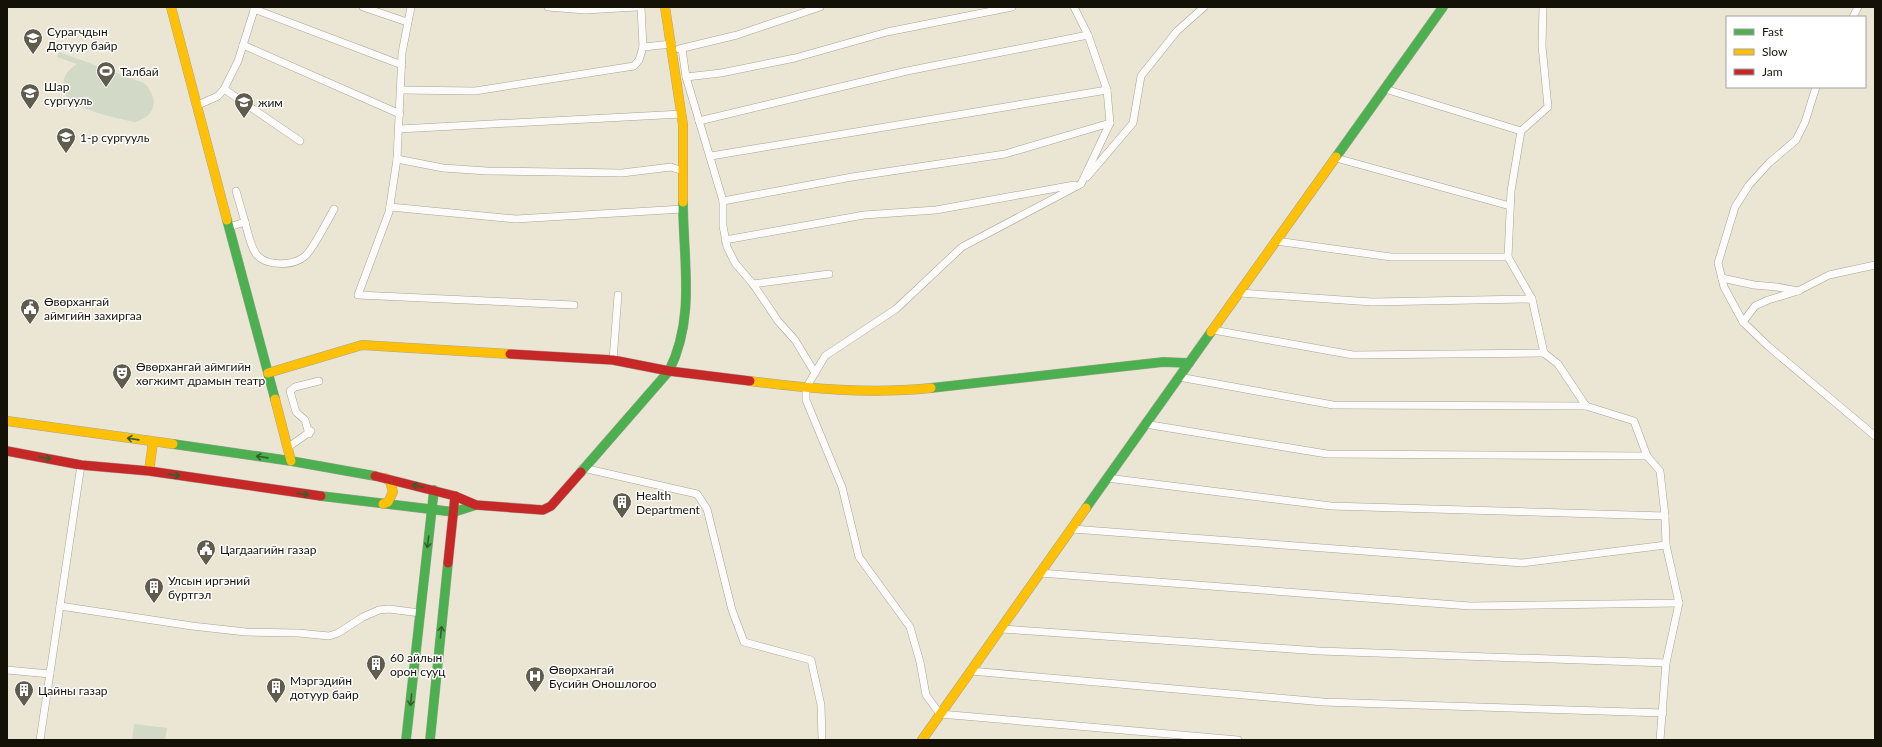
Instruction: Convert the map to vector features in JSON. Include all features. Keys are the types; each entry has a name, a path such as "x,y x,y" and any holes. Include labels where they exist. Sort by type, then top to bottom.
{"street":[{"path":"171,7 291,461"},
{"path":"363,7 407,22"},
{"path":"411,7 407,22 402,65 397,159 390,207 358,295 574,305"},
{"path":"548,7 585,10 637,7"},
{"path":"401,90 476,91 634,66 639,60 643,47 641,7"},
{"path":"7,420 291,461 385,478 455,496 476,505 543,510 551,506 669,371 678,352 684,328 687,293 683,209 682,114 675,48 666,7"},
{"path":"643,47 675,48 737,35 820,7"},
{"path":"686,77 721,73 795,58 887,32 1012,7"},
{"path":"1074,7 1088,34 1107,90 1110,123 1081,184"},
{"path":"1204,7 1177,32 1141,76 1134,123 1081,184 962,247 896,309 825,356 806,388 806,400 842,487 859,556 910,627 920,662 926,695 940,714 1238,740"},
{"path":"922,740 1002,629 1145,424 1443,7"},
{"path":"1542,7 1542,46 1548,107 1521,131 1510,206 1508,257 1532,299 1544,353"},
{"path":"1854,16 1858,7"},
{"path":"198,105 218,96 224,89 238,61 254,8 402,65"},
{"path":"699,121 907,71 1088,34"},
{"path":"243,45 400,114"},
{"path":"675,48 686,77 723,202 724,240 735,263 753,284 778,321 795,340 815,373"},
{"path":"1816,88 1805,122 1796,140 1769,163 1749,185 1735,207 1718,263 1724,287 1743,322 1768,346 1875,436"},
{"path":"224,89 300,141"},
{"path":"1385,89 1521,131"},
{"path":"710,156 1107,90"},
{"path":"399,129 682,114"},
{"path":"723,202 852,177 1005,154 1110,123"},
{"path":"1336,158 1510,206"},
{"path":"397,159 443,168 487,170 622,173 671,167 683,171"},
{"path":"724,240 864,215 936,210 1081,184"},
{"path":"236,191 251,244 257,256 265,261 288,263 306,256 334,209"},
{"path":"390,207 516,219 683,209"},
{"path":"230,227 245,222"},
{"path":"1276,242 1391,257 1508,257"},
{"path":"1743,322 1755,306 1798,291 1829,275 1875,265"},
{"path":"753,284 829,274"},
{"path":"1722,278 1754,285 1798,291"},
{"path":"1240,293 1372,302 1532,299"},
{"path":"613,360 618,295"},
{"path":"1213,330 1353,355 1544,353 1558,364 1586,406"},
{"path":"268,373 362,345 613,360 669,371 806,388 872,392 918,389 1163,362 1189,363"},
{"path":"1179,377 1333,405 1586,406 1634,421 1647,456 1660,471 1665,516 1666,545 1679,603 1666,663 1660,740"},
{"path":"287,448 310,432 305,420 296,412 290,391 295,387 319,381"},
{"path":"1145,424 1328,454 1647,456"},
{"path":"149,472 153,442"},
{"path":"7,451 81,465 149,472 293,493 382,504 454,512 476,505"},
{"path":"40,740 81,465"},
{"path":"583,468 697,494 707,509 732,610 744,642 811,660 821,704 822,740"},
{"path":"382,504 388,502 393,492 390,481 385,478"},
{"path":"1107,478 1331,506 1665,516"},
{"path":"406,740 434,490"},
{"path":"430,740 455,496"},
{"path":"1072,528 1522,563 1666,545"},
{"path":"1040,573 1470,606 1679,603"},
{"path":"60,606 192,626 246,632 298,633 329,636 338,633 363,616 379,610 389,609 420,613"},
{"path":"1002,629 1318,651 1666,663"},
{"path":"7,670 50,674"},
{"path":"971,671 1323,702 1663,713"}],"green space":[{"name":"Талбай","path":"59,52 144,83 149,89 154,100 151,111 148,115 135,122 103,115 79,106 70,100 64,92 63,84 67,72 77,64 57,57"},
{"path":"134,724 167,728 165,740 132,740"}],"traffic: fast":[{"path":"1336,157 1443,7"},
{"path":"581,472 669,371 677,351 683,330 686,288 683,202"},
{"path":"227,220 275,399"},
{"path":"1086,508 1211,332"},
{"path":"931,388 1163,362 1189,363"},
{"path":"173,444 291,461 375,476"},
{"path":"406,740 434,490"},
{"path":"321,496 454,512 476,505"},
{"path":"430,740 448,563"}],"traffic: slow":[{"path":"171,7 227,220"},
{"path":"665,7 683,125 683,202"},
{"path":"1211,332 1336,157"},
{"path":"268,373 362,345 510,354"},
{"path":"750,381 863,391 931,388"},
{"path":"275,399 291,461"},
{"path":"7,421 173,444"},
{"path":"149,471 153,442"},
{"path":"383,504 388,502 393,492 390,481 385,478"},
{"path":"922,740 1086,508"}],"traffic: jam":[{"path":"510,354 613,360 669,371 750,381"},
{"path":"7,451 81,465 149,471 321,496"},
{"path":"375,476 455,496 476,505 543,510 551,506 581,472"},
{"path":"448,563 455,496"}],"place":[{"name":"Сурагчдын Дотуур байр","path":"33,55"},
{"name":"Талбай","path":"106,88"},
{"name":"Шар сургууль","path":"30,110"},
{"name":"жим","path":"244,119"},
{"name":"1-р сургууль","path":"66,154"},
{"name":"Өвөрхангай аймгийн захиргаа","path":"30,325"},
{"name":"Өвөрхангай аймгийн хөгжимт драмын театр","path":"122,390"},
{"name":"Health Department","path":"622,519"},
{"name":"Цагдаагийн газар","path":"206,566"},
{"name":"Улсын иргэний бүртгэл","path":"154,604"},
{"name":"60 айлын орон сууц","path":"376,681"},
{"name":"Өвөрхангай Бүсийн Оношлогоо","path":"535,693"},
{"name":"Мэргэдийн дотуур байр","path":"276,704"},
{"name":"Цайны газар","path":"24,707"}]}
